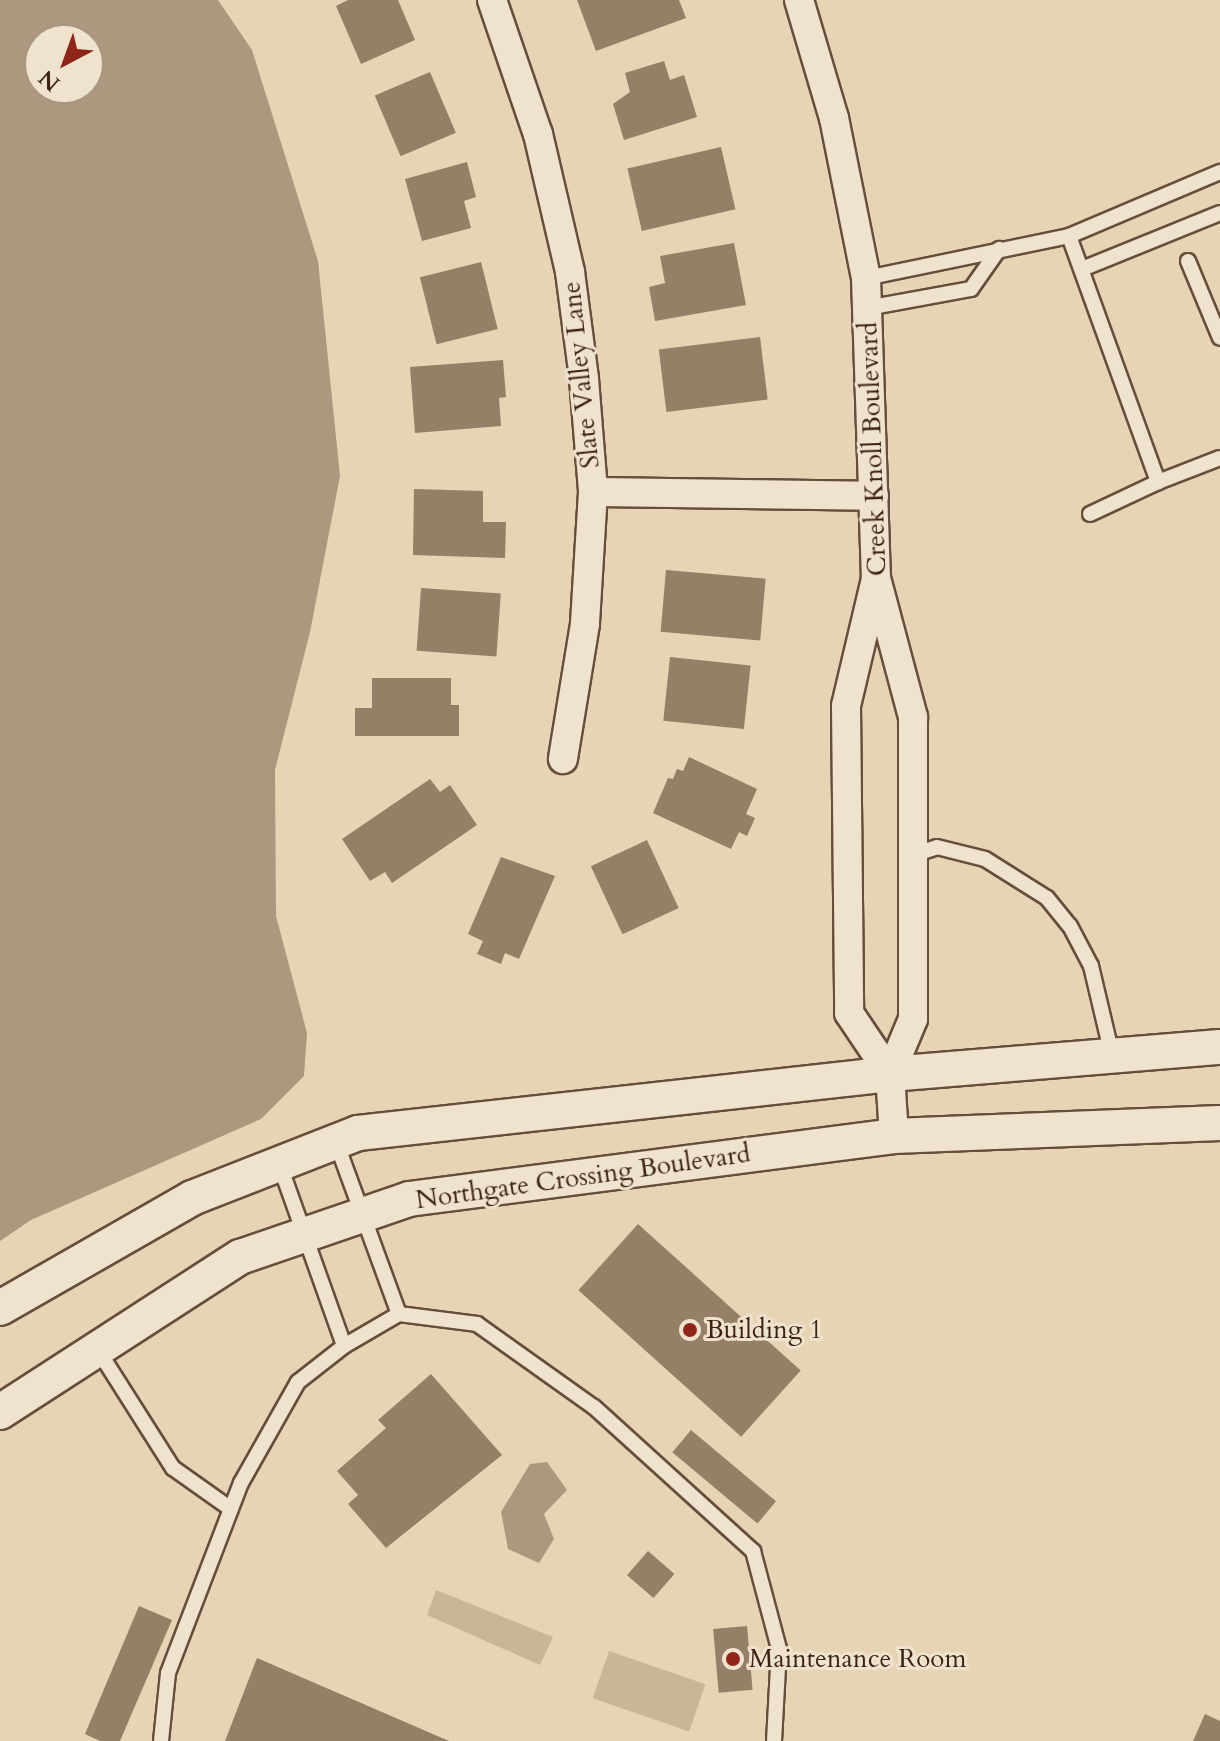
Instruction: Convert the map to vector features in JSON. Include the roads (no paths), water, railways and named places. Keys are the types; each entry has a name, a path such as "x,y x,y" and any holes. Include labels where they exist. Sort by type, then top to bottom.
{"street":[{"name":"Slate Valley Lane","path":"492,0 538,134 570,272 593,492 585,624 563,759"},
{"name":"Creek Knoll Boulevard","path":"799,0 834,118 866,278 876,578 913,717 913,1019 890,1074 894,1136"},
{"path":"593,492 874,496"},
{"path":"876,578 846,706 849,1013 890,1074"},
{"path":"0,1308 192,1198 358,1133 890,1074 1220,1047"},
{"name":"Northgate Crossing Boulevard","path":"0,1412 96,1347 240,1257 409,1199 894,1136 1220,1123"}],"lane":[{"path":"866,278 1069,236 1220,172"},
{"path":"1082,269 1220,213"},
{"path":"1069,236 1158,482"},
{"path":"867,308 971,289 999,249"},
{"path":"1188,261 1220,338"},
{"path":"1090,514 1158,482 1220,458"},
{"path":"913,855 937,847 985,859 1047,898 1070,926 1091,966 1113,1055"},
{"path":"336,1141 360,1216 399,1314"},
{"path":"279,1162 344,1346"},
{"path":"161,1741 168,1673 231,1509 298,1382 344,1346 399,1314 477,1324 594,1407 753,1551 779,1649 774,1741"},
{"path":"96,1347 173,1468 231,1509"}],"place":[{"name":"Building 1","path":"690,1330"},
{"name":"Maintenance Room","path":"733,1659"}]}
